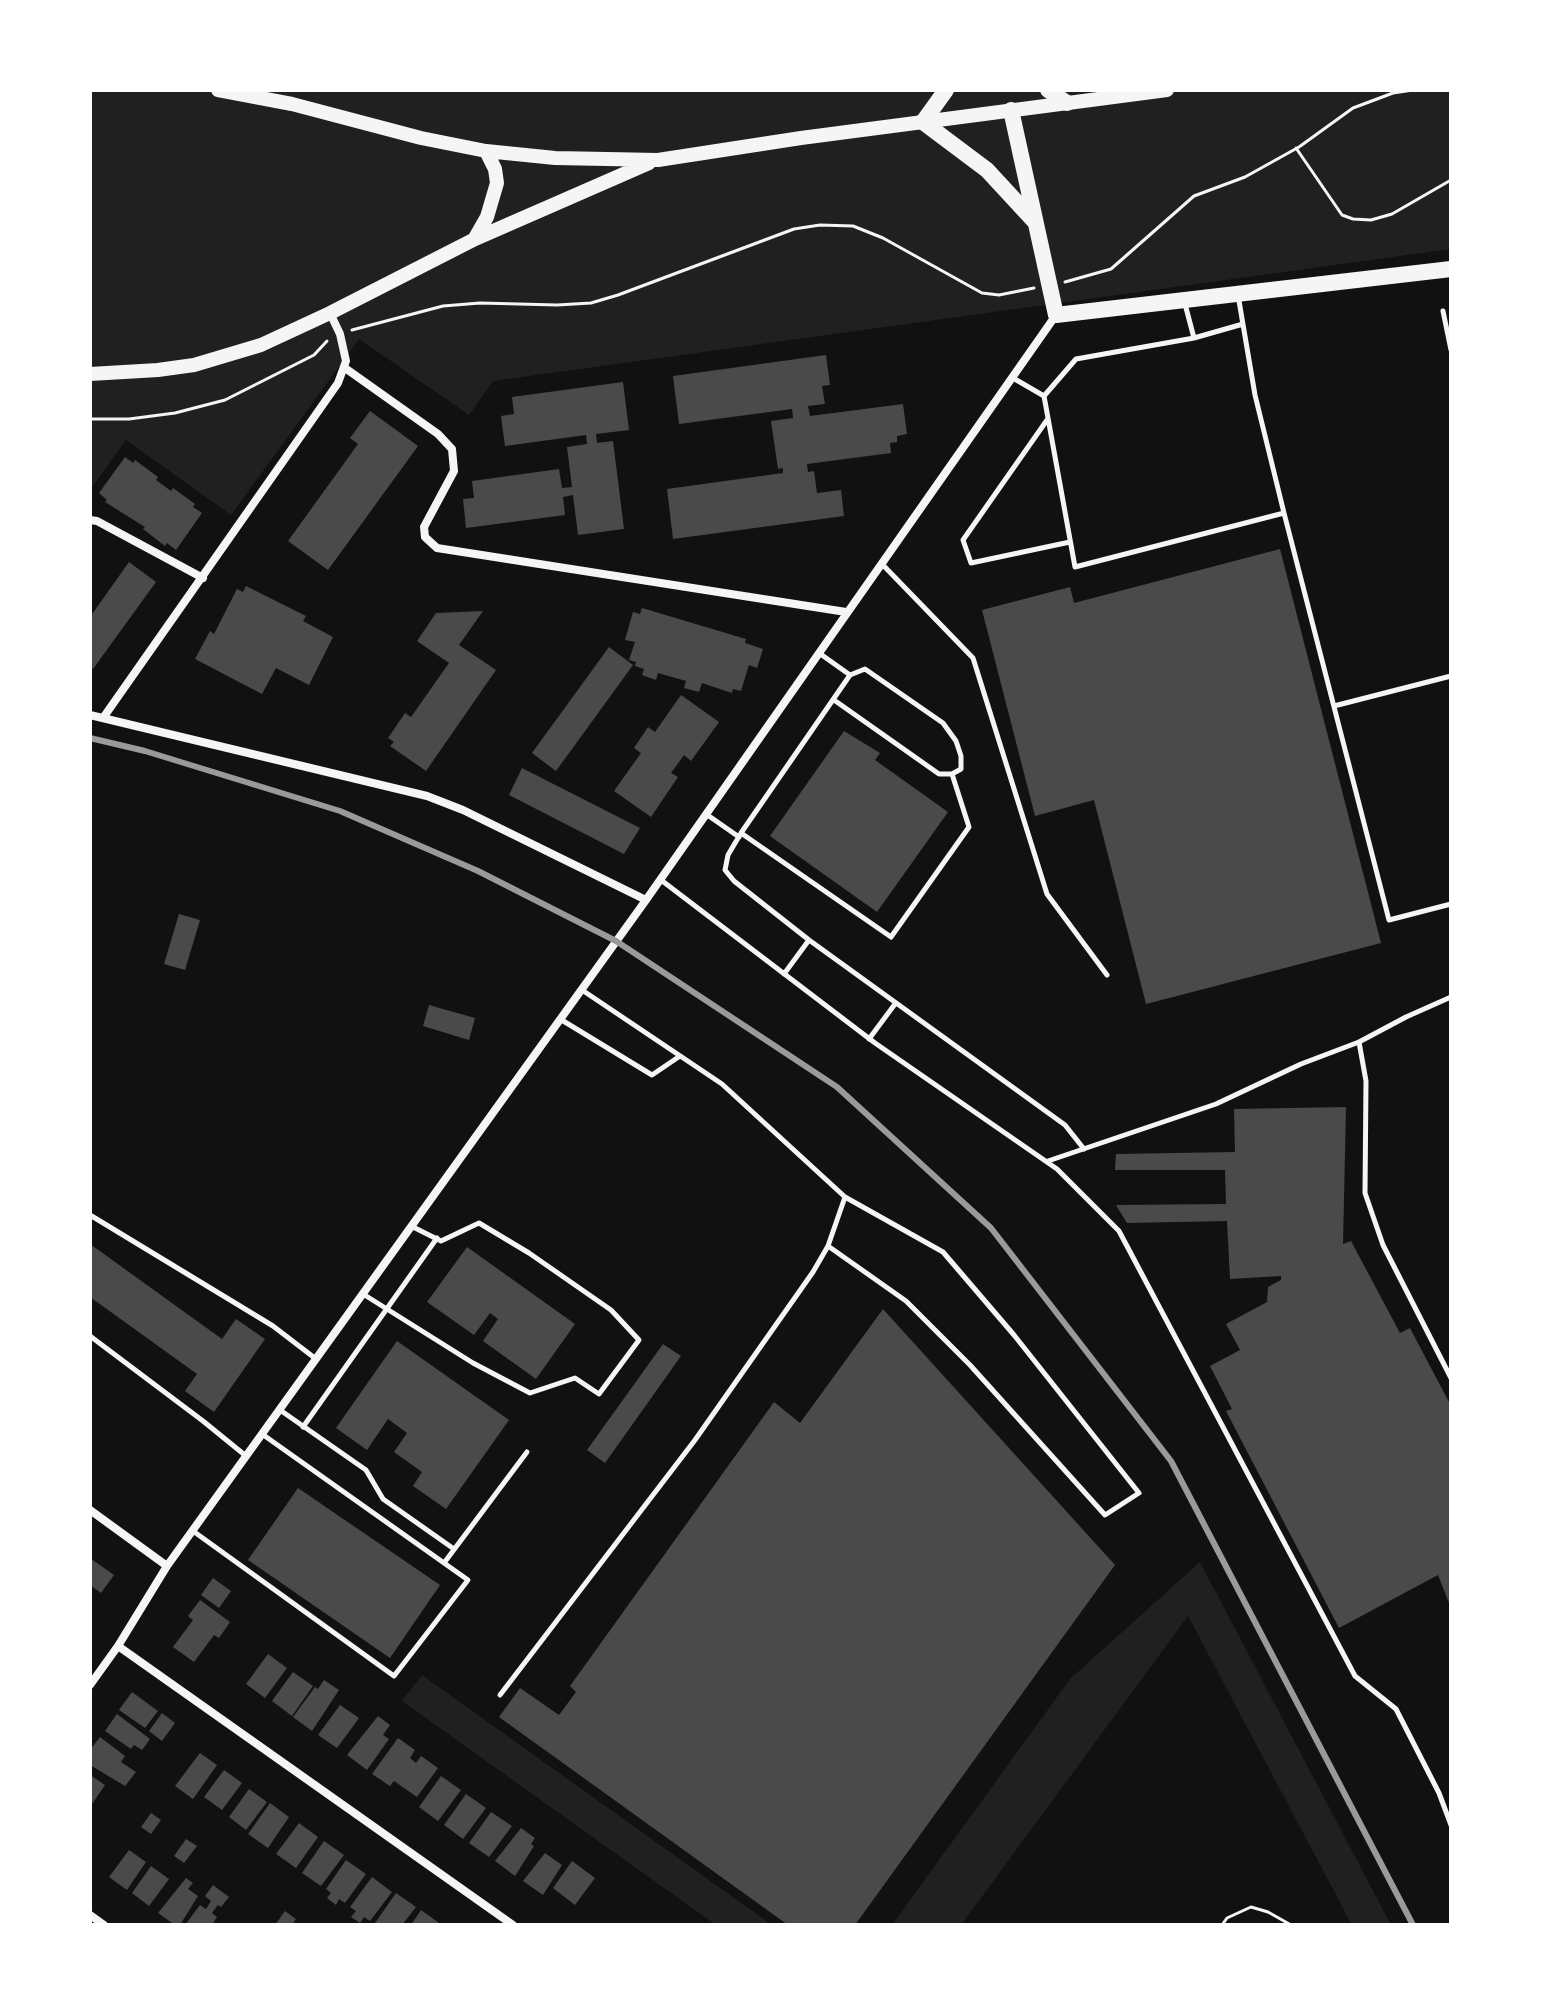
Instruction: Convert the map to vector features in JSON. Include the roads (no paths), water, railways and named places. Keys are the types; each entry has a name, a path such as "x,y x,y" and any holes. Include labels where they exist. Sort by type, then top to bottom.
{"main road":[{"path":"218,90 292,104 421,138 486,151 555,158 658,160 1167,90"},
{"path":"923,122 946,90"},
{"path":"1048,90 1067,103"},
{"path":"1011,110 1056,315 1451,269"},
{"path":"923,122 987,170 1037,224"},
{"path":"475,239 487,217 497,183 495,169 486,151"},
{"path":"90,374 194,365 261,345 475,239 658,160"}],"street":[{"path":"103,718 331,395 346,361 340,334 330,313"},
{"path":"90,1685 167,1566 646,900 1056,315"},
{"path":"345,368 438,434 452,449 454,471 424,527 425,537 437,548 846,612"},
{"path":"90,520 203,578"},
{"path":"90,715 427,796 463,810 646,900"},
{"path":"90,1510 167,1566"},
{"path":"118,1646 513,1925"},
{"path":"90,1915 104,1925"}],"lane":[{"path":"1238,294 1255,395 1389,920 1451,904"},
{"path":"1184,300 1194,338"},
{"path":"1443,311 1451,350"},
{"path":"1044,396 1076,359 1194,338 1243,324"},
{"path":"1012,377 1044,396 1075,567 1284,513"},
{"path":"1048,419 963,540 971,563 1070,542"},
{"path":"880,563 973,658 1047,894 1107,975"},
{"path":"817,652 850,675"},
{"path":"834,700 939,774 952,774 961,769 956,741 943,723 865,669 850,675 740,835 728,855 725,870 734,881 809,940 1065,1125 1084,1149"},
{"path":"1334,706 1451,676"},
{"path":"705,813 891,937 969,827 952,774"},
{"path":"660,879 869,1039 1047,1162 1119,1231 1355,1676 1396,1709 1439,1793 1451,1825"},
{"path":"784,974 809,940"},
{"path":"582,989 722,1084 845,1197 943,1252 1014,1335 1139,1493 1105,1515 970,1365 906,1301 828,1246"},
{"path":"1047,1162 1216,1104 1301,1064 1359,1042 1451,997"},
{"path":"869,1039 895,1004"},
{"path":"560,1019 652,1075 680,1056"},
{"path":"1359,1042 1366,1081 1365,1193 1383,1245 1451,1378"},
{"path":"500,1695 695,1440 813,1272 828,1246 845,1197"},
{"path":"90,1215 273,1326 316,1359"},
{"path":"362,1294 465,1358 530,1393 575,1378 599,1394 639,1340 611,1310 529,1253 479,1223 441,1241 411,1226"},
{"path":"303,1427 437,1238"},
{"path":"90,1336 246,1456"},
{"path":"279,1410 366,1470 383,1499 454,1549"},
{"path":"193,1530 394,1676 468,1580 262,1434"},
{"path":"444,1563 527,1452"}],"railway":[{"path":"90,738 145,751 340,811 478,871 616,941 837,1087 991,1228 1171,1461 1413,1925"}]}
